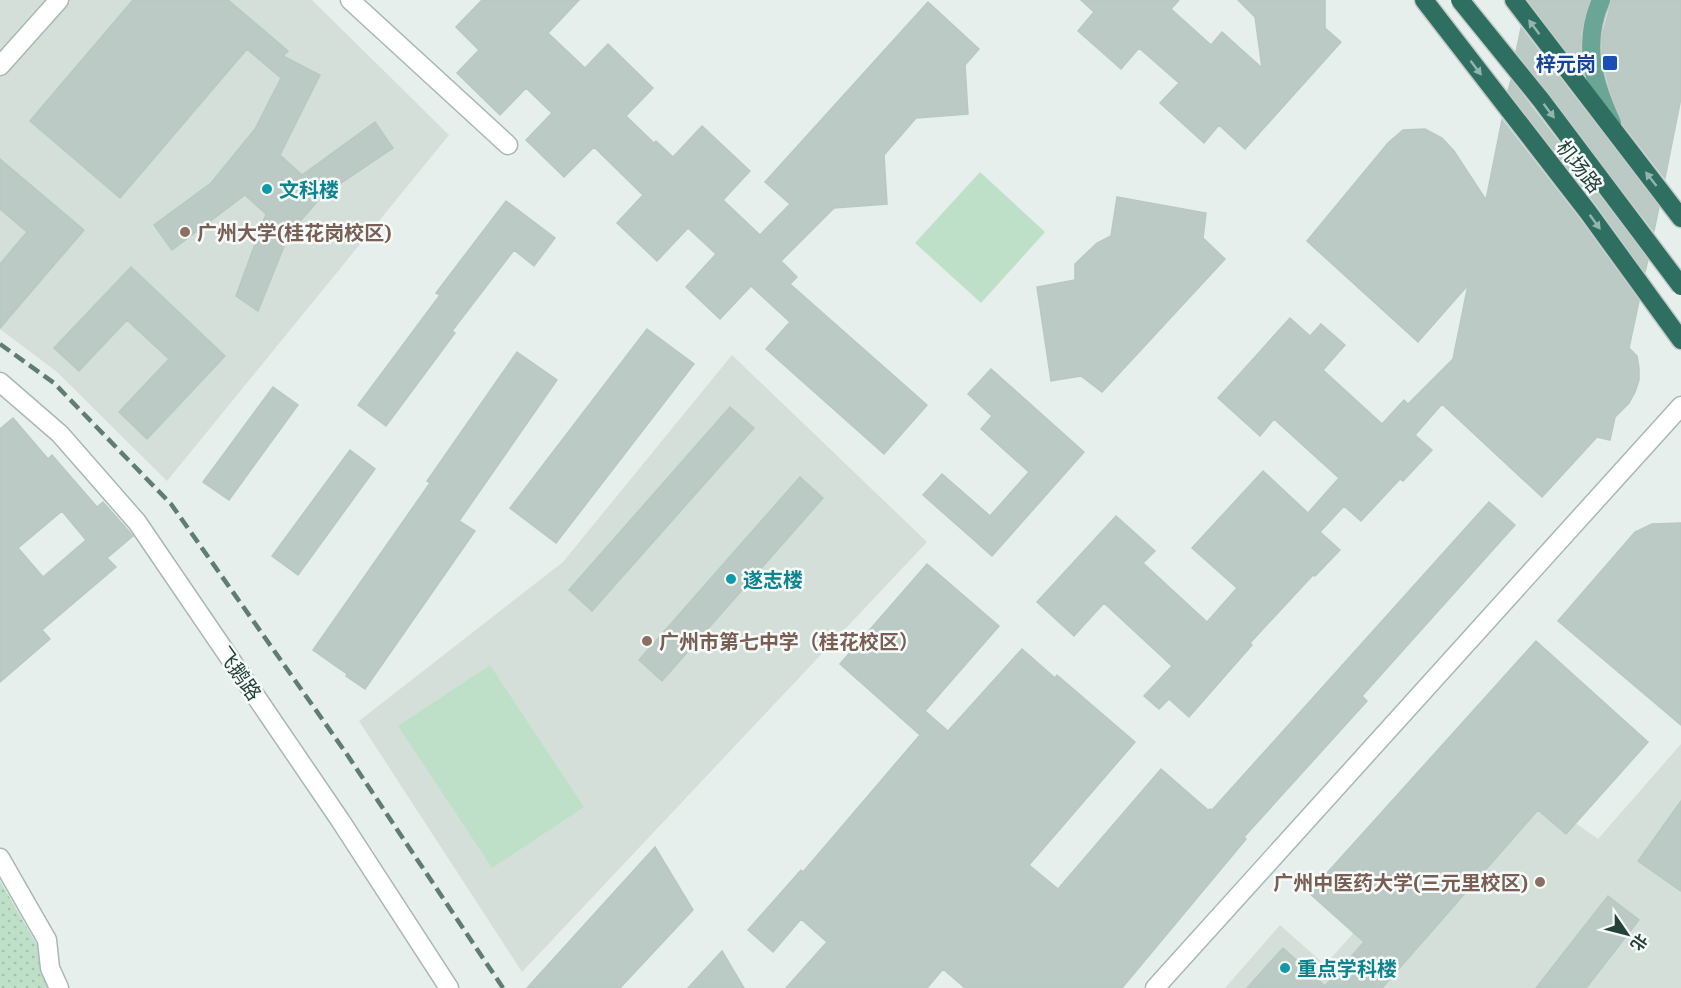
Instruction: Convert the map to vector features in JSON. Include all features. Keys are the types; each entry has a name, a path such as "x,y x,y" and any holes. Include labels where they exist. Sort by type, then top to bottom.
{"highway":[{"name":"机场路","path":"1424,0 1588,212 1681,340"},
{"path":"1441,21 1442,0"},
{"path":"1460,0 1534,92 1681,286"},
{"path":"1514,0 1681,218"}],"main road":[{"path":"1601,0 1593,18 1592,62 1605,108 1620,141"}],"street":[{"path":"0,66 59,0"},
{"path":"350,0 508,144"},
{"name":"飞鹅路","path":"0,382 60,434 137,522 340,820 449,988"},
{"path":"1155,988 1681,406"},
{"path":"0,858 47,940 50,968 59,988"}],"shaded area":[{"name":"广州大学(桂花岗校区)","path":"0,0 312,0 449,135 167,481 57,372 0,329"},
{"name":"广州市第七中学（桂花校区）","path":"732,355 927,542 522,972 359,721 563,562"},
{"name":"广州中医药大学(三元里校区)","path":"1681,744 1681,988 1225,988 1280,925 1325,965 1499,769 1598,839"}],"green space":[{"path":"980,172 1045,232 981,303 915,243"},
{"path":"490,665 584,807 492,868 398,726"},
{"path":"0,881 62,988 0,988"}],"building":[{"path":"133,0 228,0 288,51 283,56 320,75 280,155 302,175 375,122 393,148 322,196 289,234 258,311 236,296 266,214 245,195 172,250 154,225 211,183 255,129 281,78 247,49 120,198 30,121"},
{"path":"482,0 579,0 548,33 585,68 608,44 653,88 626,116 654,143 656,141 673,157 702,126 750,171 723,200 760,235 790,204 765,182 928,2 979,49 965,65 968,114 916,118 884,155 887,204 834,208 781,261 797,277 790,284 927,405 884,454 766,349 790,322 751,286 720,319 686,287 716,254 688,228 657,261 617,223 643,195 594,147 564,177 526,140 552,113 526,88 500,115 457,73 479,50 456,27"},
{"path":"1081,0 1179,0 1171,9 1211,45 1222,32 1262,68 1255,17 1238,0 1325,0 1325,28 1341,42 1245,149 1219,125 1204,143 1160,103 1179,83 1139,48 1121,69 1078,31 1094,12"},
{"path":"1528,0 1589,0 1581,31 1582,71"},
{"path":"1612,0 1681,0 1681,98 1665,178 1623,124 1610,89 1602,47 1603,33"},
{"path":"1521,28 1659,207 1654,231 1516,52"},
{"path":"1511,80 1648,260 1645,272 1597,205 1508,91"},
{"path":"1502,120 1639,301 1629,348 1637,356 1639,380 1629,403 1615,417 1610,440 1597,437 1542,497 1442,404 1415,435 1432,450 1403,481 1400,479 1361,521 1344,506 1320,532 1340,550 1315,576 1313,575 1250,643 1252,645 1189,717 1169,699 1159,709 1144,696 1172,666 1104,603 1074,636 1037,602 1116,516 1155,551 1143,563 1207,622 1237,588 1192,548 1263,471 1308,513 1339,478 1274,419 1260,436 1218,398 1290,318 1310,336 1321,324 1345,345 1323,370 1382,424 1404,400 1408,404 1453,359 1468,285 1418,342 1307,241 1388,143 1403,130 1425,129 1442,138 1454,151 1486,200"},
{"path":"0,159 84,230 0,328 0,264 27,232 0,209"},
{"path":"1117,197 1206,213 1203,238 1225,259 1102,392 1081,376 1051,381 1037,287 1075,280 1075,264 1097,243 1111,236"},
{"path":"506,201 555,238 534,266 514,250 452,331 455,333 386,426 358,405 440,295 436,293"},
{"path":"131,267 225,356 147,439 119,412 169,359 127,320 79,371 54,348"},
{"path":"647,329 694,364 556,543 510,508"},
{"path":"517,352 557,380 459,521 475,531 365,689 313,650 430,483 427,481"},
{"path":"991,369 1084,452 992,556 923,495 942,474 990,516 1029,472 981,429 992,416 968,394"},
{"path":"273,387 298,405 229,500 203,482"},
{"path":"730,407 754,428 592,611 569,590"},
{"path":"13,418 48,459 52,455 97,507 103,502 133,536 107,558 116,567 42,630 50,639 0,682 0,429","holes":["62,511 86,540 43,577 18,548"]},
{"path":"350,450 375,469 298,575 272,556"},
{"name":"遂志楼","path":"800,477 823,498 662,681 639,660"},
{"path":"1489,502 1515,525 1362,696 1367,701 1244,837 1246,839 1122,988 965,988 943,969 927,988 786,988 827,942 801,919 773,952 748,930 801,870 803,872 920,735 840,664 927,564 999,626 925,711 948,731 1022,649 1055,678 1057,675 1135,742 1029,865 1058,889 1161,769 1208,810 1212,810"},
{"path":"1681,523 1681,725 1558,621 1635,532 1652,524"},
{"path":"1536,641 1648,742 1566,834 1538,810 1382,988 1247,988 1283,948 1325,986 1364,942 1309,893"},
{"path":"1681,801 1681,891 1638,861"},
{"path":"655,847 693,910 620,988 527,988"},
{"path":"1608,896 1639,920 1586,988 1536,988"},
{"path":"722,951 744,988 688,988"}],"railway":[{"path":"0,344 54,383 171,504 346,753 503,988"}],"place":[{"name":"梓元岗","path":"1610,63"},
{"name":"文科楼","path":"267,189"},
{"name":"广州大学(桂花岗校区)","path":"185,232"},
{"name":"遂志楼","path":"731,579"},
{"name":"广州市第七中学（桂花校区）","path":"647,641"},
{"name":"广州中医药大学(三元里校区)","path":"1540,882"},
{"name":"重点学科楼","path":"1285,968"}]}
